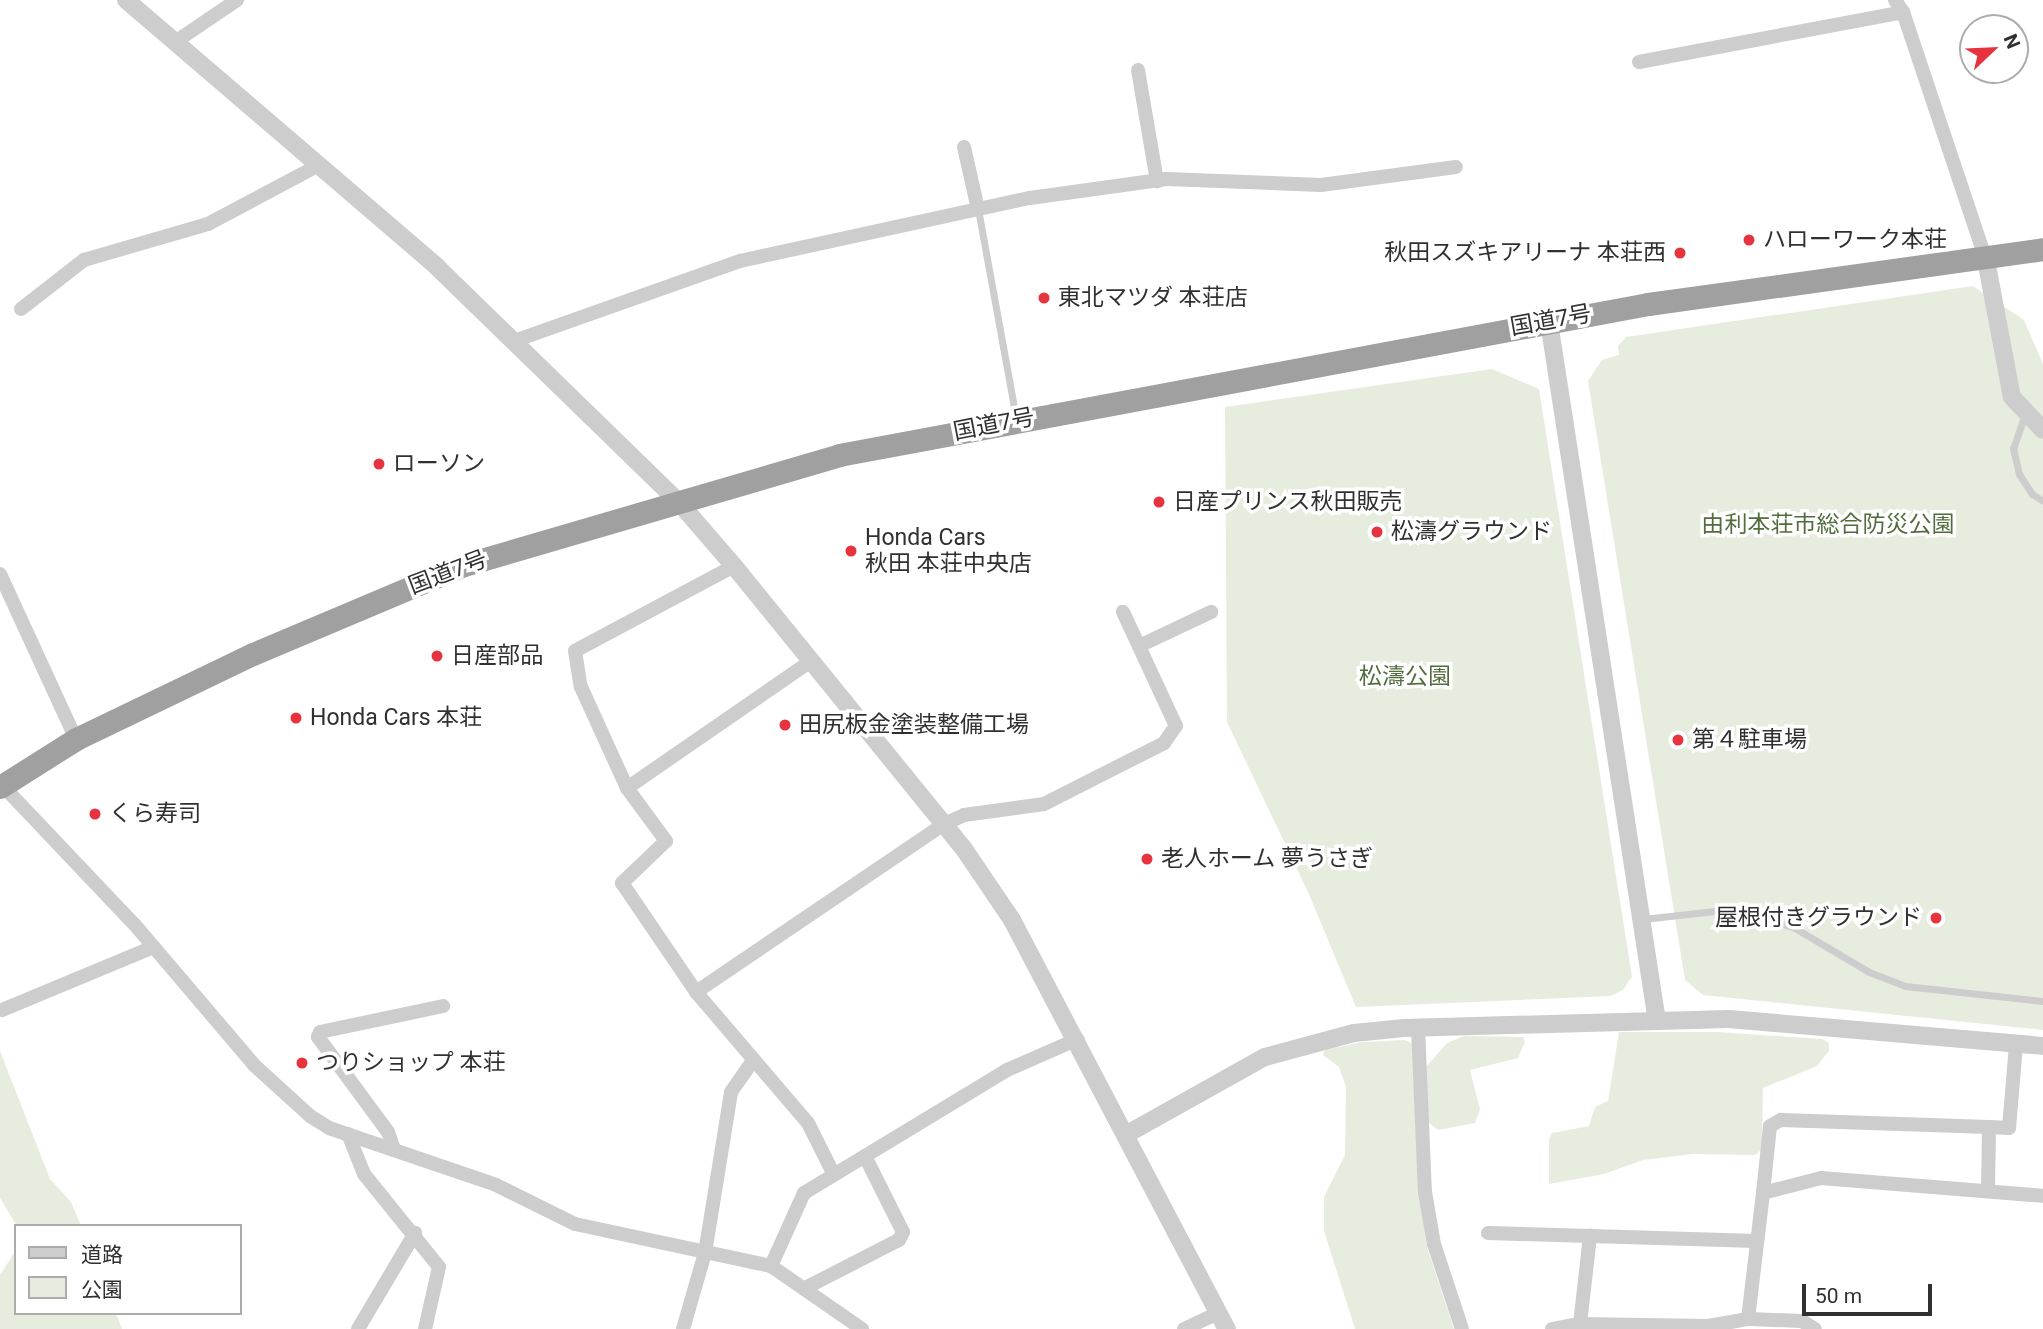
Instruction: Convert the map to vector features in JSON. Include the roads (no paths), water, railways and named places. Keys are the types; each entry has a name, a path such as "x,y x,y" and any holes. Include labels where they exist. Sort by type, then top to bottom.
{"highway":[{"name":"国道7号","path":"1,786 76,739 253,654 464,565 677,500 839,455 1549,321 1986,260 2043,249"}],"street":[{"path":"126,0 318,165 514,341 677,500 734,566 944,824 1012,920 1078,1039 1227,1329"},
{"path":"175,42 237,0"},
{"path":"1639,62 1899,6 1986,260 2012,397 2025,414 2043,430"},
{"path":"1138,71 1157,181"},
{"path":"964,147 978,209"},
{"path":"22,309 83,260 208,224 318,165"},
{"path":"514,341 740,261 978,209 1157,181 1321,185 1456,167"},
{"path":"1549,321 1657,1021"},
{"path":"734,566 575,651 581,687 627,788 666,841 622,883 696,992 808,1123 834,1175"},
{"path":"0,574 76,739"},
{"path":"696,992 944,824 964,815 1044,804 1164,743 1176,726 1123,612"},
{"path":"1139,646 1211,612"},
{"path":"627,788 811,661"},
{"path":"1,786 153,947 254,1065 310,1116 348,1134 496,1185 575,1224 771,1266 807,1287 862,1329"},
{"path":"2,1010 153,947"},
{"path":"394,1150 387,1132 318,1037 320,1032 443,1006"},
{"path":"1127,1135 1265,1057 1354,1032 1418,1027 1730,1019 2043,1046"},
{"path":"1418,1027 1425,1192 1434,1244 1462,1329"},
{"path":"771,1266 804,1194 1007,1070 1078,1039"},
{"path":"1748,1320 1770,1126 1780,1120 2009,1128 2016,1044"},
{"path":"683,1329 705,1253 731,1092 753,1061"},
{"path":"1988,1189 1989,1127"},
{"path":"348,1134 364,1174 415,1233 439,1267 425,1329"},
{"path":"807,1287 899,1240 903,1232 865,1156"},
{"path":"1763,1194 1821,1178 1988,1189 2043,1196"},
{"path":"358,1329 415,1233"},
{"path":"1488,1233 1757,1241"},
{"path":"1580,1324 1590,1236"},
{"path":"1184,1329 1219,1313"},
{"path":"1552,1329 1580,1324 1708,1326 1748,1320 1801,1321 1815,1329"}],"lane":[{"path":"978,209 1017,421"},
{"path":"2025,414 2013,448 2019,474 2032,494 2043,501"},
{"path":"1641,919 1733,909 1793,927 1869,972 1905,986 2043,1001"}],"place":[{"name":"ハローワーク本荘","path":"1749,240"},
{"name":"秋田スズキアリーナ 本荘西","path":"1680,253"},
{"name":"東北マツダ 本荘店","path":"1044,298"},
{"name":"ローソン","path":"379,464"},
{"name":"日産プリンス秋田販売","path":"1159,502"},
{"name":"松濤グラウンド","path":"1377,532"},
{"name":"Honda Cars 秋田 本荘中央店","path":"851,551"},
{"name":"日産部品","path":"437,656"},
{"name":"Honda Cars 本荘","path":"296,718"},
{"name":"田尻板金塗装整備工場","path":"785,725"},
{"name":"第４駐車場","path":"1678,740"},
{"name":"くら寿司","path":"95,814"},
{"name":"老人ホーム 夢うさぎ","path":"1147,859"},
{"name":"屋根付きグラウンド","path":"1936,918"},
{"name":"つりショップ 本荘","path":"302,1063"}],"park label":[{"name":"由利本荘市総合防災公園","path":"1828,525"},
{"name":"松濤公園","path":"1405,677"}]}
